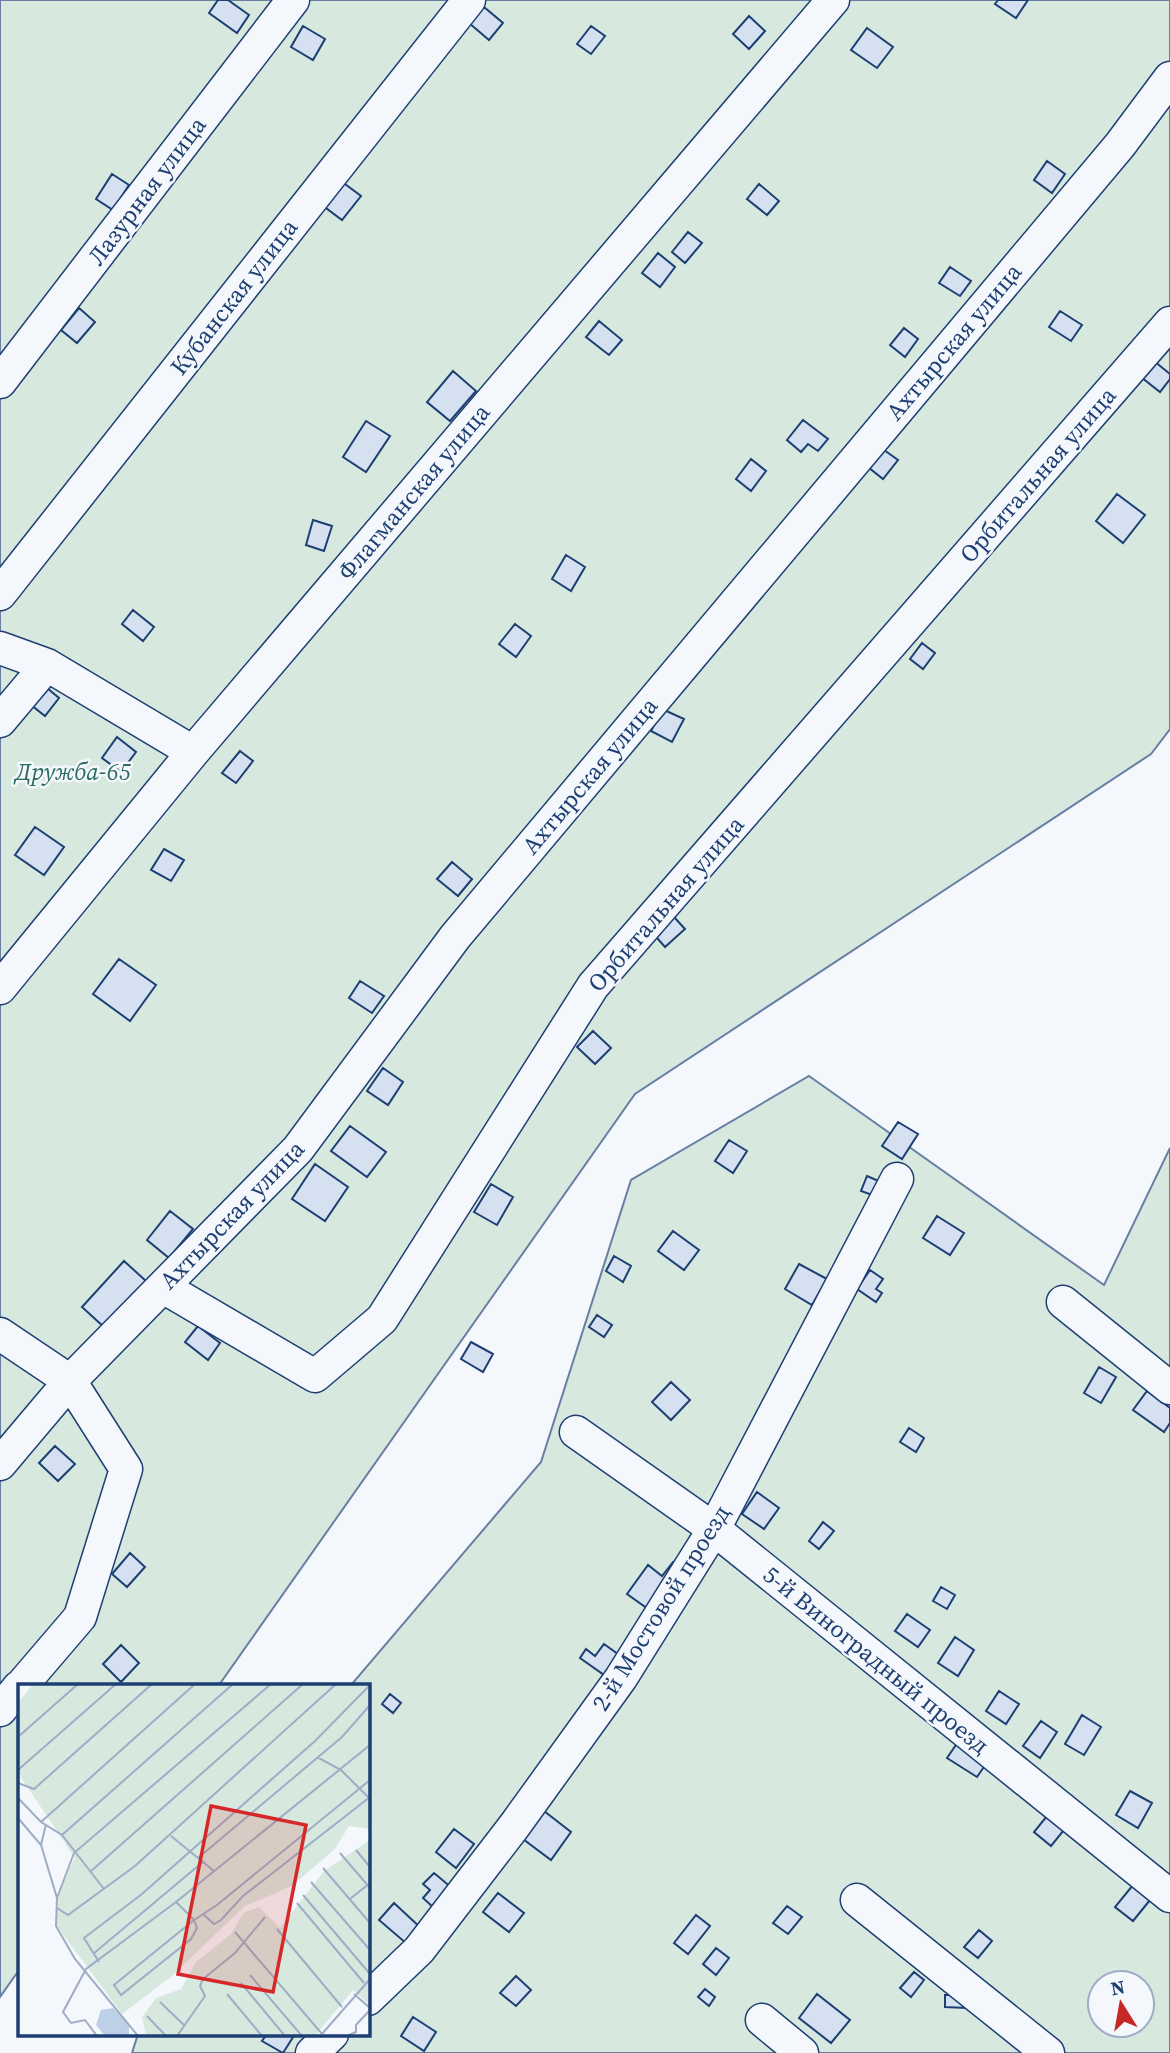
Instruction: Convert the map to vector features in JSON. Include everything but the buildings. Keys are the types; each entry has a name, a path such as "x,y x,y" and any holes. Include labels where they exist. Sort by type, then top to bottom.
{"lane":[{"name":"Лазурная улица","path":"0,382 293,0"},
{"name":"Кубанская улица","path":"0,594 469,0"},
{"name":"Флагманская улица","path":"0,988 193,752 833,0"},
{"name":"Ахтырская улица","path":"0,1464 70,1381 298,1149 455,937 1119,145 1170,78"},
{"name":"Орбитальная улица","path":"163,1287 316,1376 382,1319 593,986 1170,323"},
{"path":"0,648 47,665 193,752"},
{"path":"0,721 47,665"},
{"name":"2-й Мостовой проезд","path":"369,1999 419,1950 515,1825 621,1678 713,1529 897,1179"},
{"path":"1063,1302 1170,1388"},
{"path":"0,1334 70,1381 125,1469 80,1617 22,1684"},
{"name":"5-й Виноградный проезд","path":"576,1432 713,1529 1170,1896"},
{"path":"0,1710 18,1688"},
{"path":"857,1900 1048,2053"},
{"path":"762,2021 802,2053"},
{"path":"312,2053 330,2036"}],"green space":[{"name":"Дружба-65","path":"0,0 1170,0 1170,729 1151,754 635,1094 220,1684 18,1684 18,1971 0,1997"},
{"path":"809,1076 1104,1285 1170,1148 1170,2053 132,2053 137,2036 369,2036 369,1684 352,1684 541,1462 631,1180"}]}
